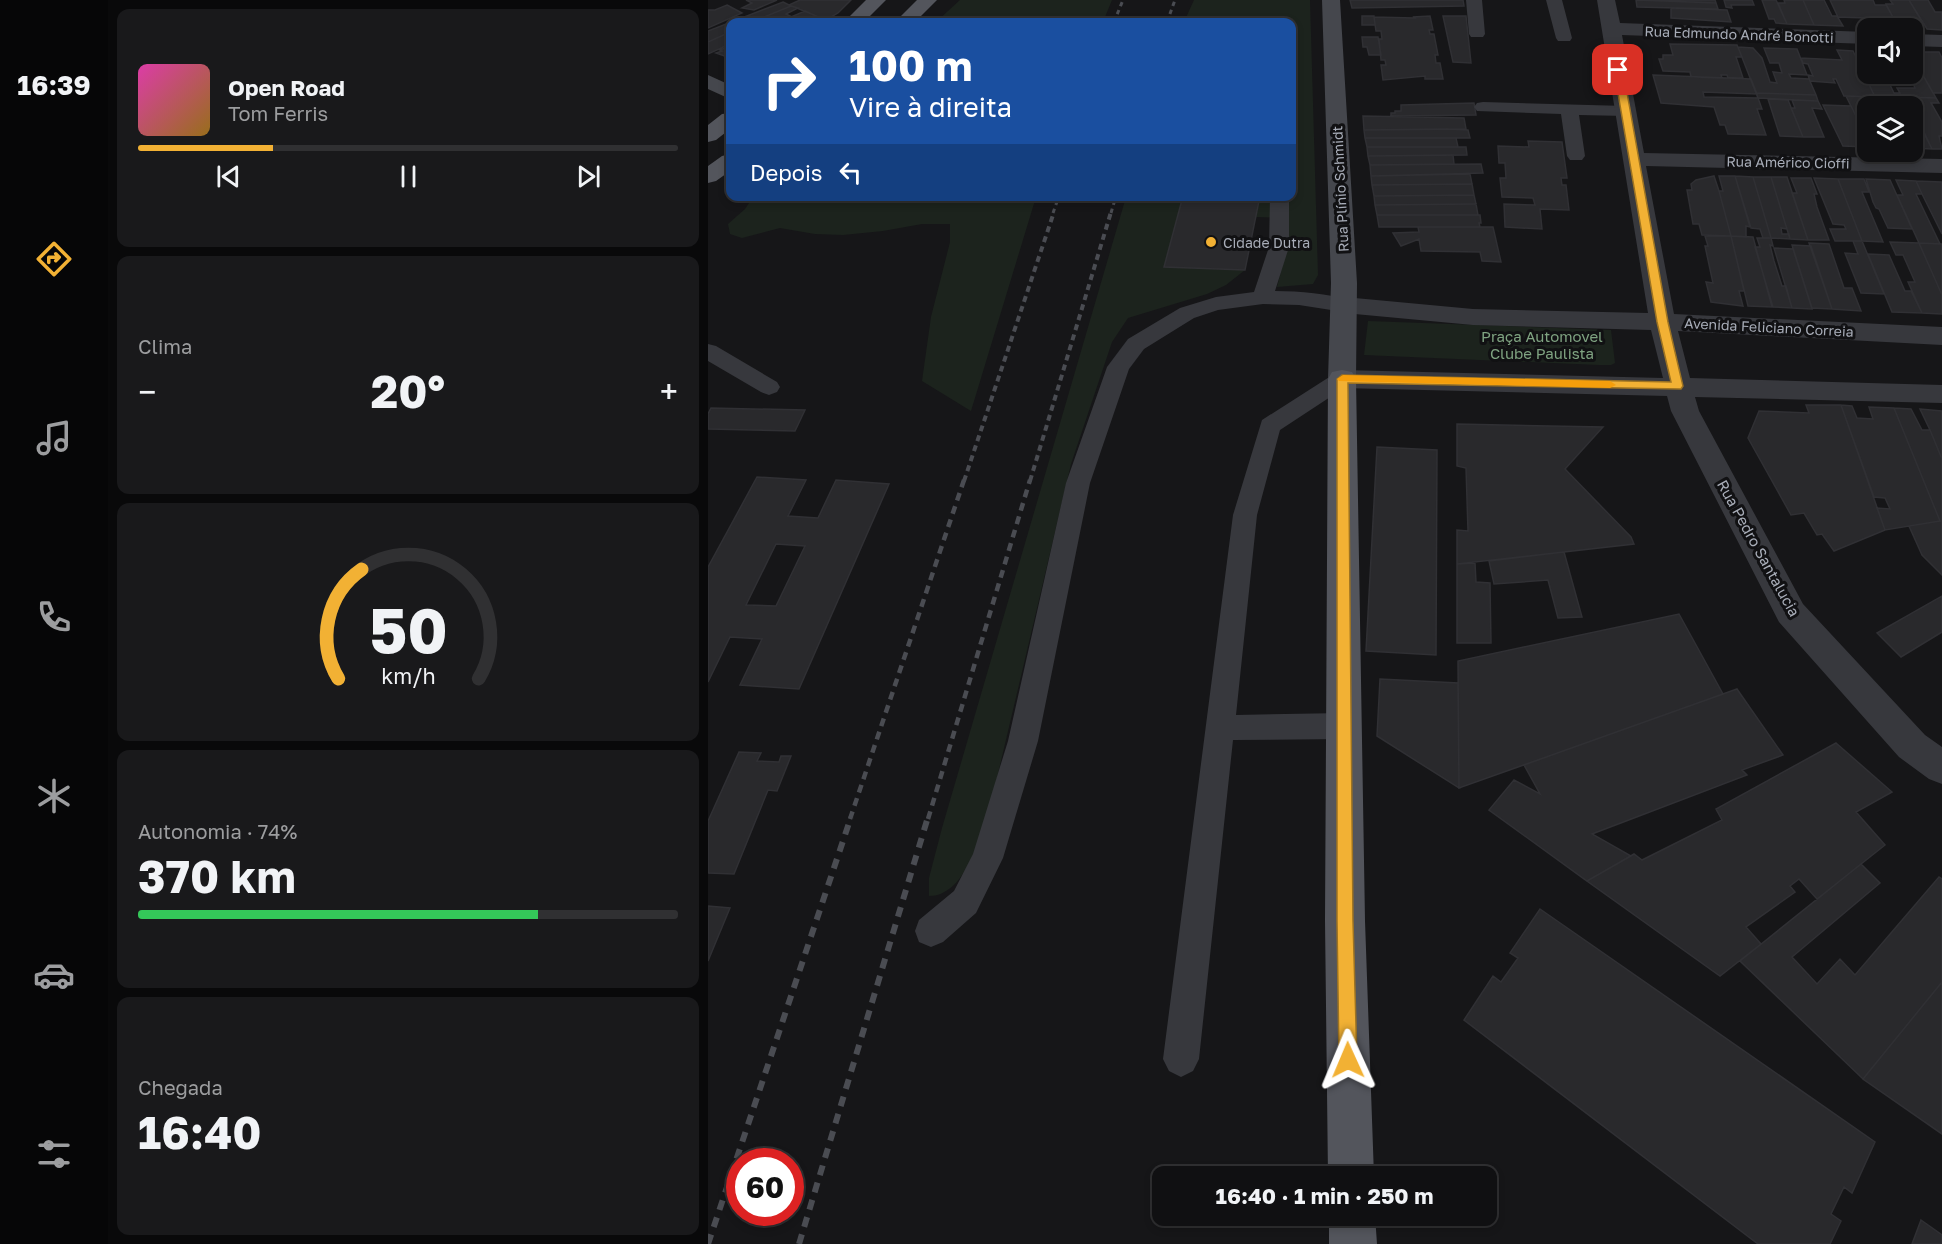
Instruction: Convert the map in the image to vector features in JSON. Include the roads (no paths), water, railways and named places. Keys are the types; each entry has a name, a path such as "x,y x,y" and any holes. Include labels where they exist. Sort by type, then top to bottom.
{"main road":[{"path":"858,18 878,0"},
{"path":"908,18 924,2"},
{"path":"708,135 726,122"},
{"path":"708,176 726,164"},
{"path":"1342,379 1345,921 1351,1166"},
{"path":"1352,1226 1353,1244"}],"street":[{"name":"Rua Plínio Schmidt","path":"1331,0 1344,305 1342,379"},
{"name":"Rua Pedro Santalucia","path":"1606,0 1662,322 1685,411 1791,612 1912,746 1942,768"},
{"name":"Rua Edmundo André Bonotti","path":"1611,29 1857,38"},
{"path":"1923,40 1942,41"},
{"path":"708,81 726,91"},
{"name":"Rua Américo Cioffi","path":"1634,159 1942,166"},
{"name":"Avenida Feliciano Correia","path":"1344,305 1473,317 1662,322 1942,336"},
{"path":"1342,379 1942,394"}],"lane":[{"path":"1474,0 1477,34"},
{"path":"1554,0 1564,38"},
{"path":"1483,107 1626,111"},
{"path":"1569,109 1576,156"},
{"path":"1263,297 1279,247 1280,201"},
{"path":"931,931 966,902 987,858 1023,741 1078,483 1118,367 1136,344 1187,313 1216,304 1263,297 1299,298 1344,305"},
{"path":"708,351 769,387"},
{"path":"1181,1059 1245,515 1270,426 1342,379"},
{"path":"1220,728 1344,726"}],"railway":[{"path":"1116,18 1123,0"},
{"path":"1168,18 1175,0"},
{"path":"1053,213 1057,201"},
{"path":"1111,213 1115,201"},
{"path":"964,481 1054,212"},
{"path":"1030,481 1111,212"},
{"path":"850,819 964,480"},
{"path":"928,819 1030,480"},
{"path":"708,1244 851,817"},
{"path":"799,1244 928,817"}],"place":[{"name":"Cidade Dutra","path":"1211,242"}],"park label":[{"name":"Praça Automovel Clube Paulista","path":"1542,344"}]}
